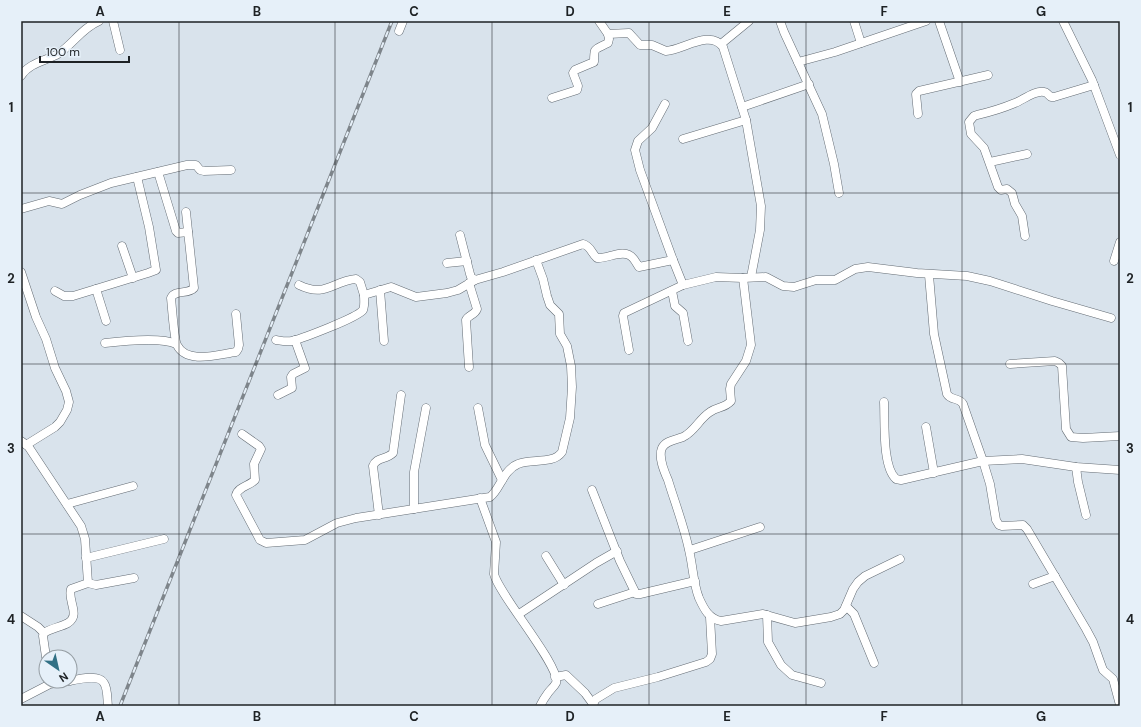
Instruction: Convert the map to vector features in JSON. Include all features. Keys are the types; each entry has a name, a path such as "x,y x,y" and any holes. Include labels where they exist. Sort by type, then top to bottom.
{"street":[{"path":"22,71 56,55 88,27 99,21"},
{"path":"113,21 120,50"},
{"path":"399,31 403,21"},
{"path":"552,98 577,90 578,86 573,72 594,62 593,52 608,44 608,34 599,21"},
{"path":"721,44 749,21"},
{"path":"780,21 824,122 839,193"},
{"path":"854,21 861,43"},
{"path":"798,62 926,21"},
{"path":"938,21 960,82"},
{"path":"1062,21 1094,85 1120,155"},
{"path":"594,705 596,699 614,688 658,678 706,662 710,659 712,654 710,617 699,597 690,550 662,464 661,450 663,445 668,442 689,434 709,412 724,406 731,401 731,384 746,360 751,345 747,278 760,230 762,206 746,120 721,44 717,41 711,40 695,42 666,52 652,45 640,45 629,34 608,34"},
{"path":"918,114 916,94 919,91 988,75"},
{"path":"742,106 808,84"},
{"path":"1025,236 1022,216 1015,204 1012,193 1007,188 1001,190 998,187 990,162 982,145 973,136 970,130 969,122 974,116 998,110 1026,97 1042,92 1054,97 1094,85"},
{"path":"664,104 652,128 638,140 634,150 683,285"},
{"path":"683,139 746,120"},
{"path":"990,162 1027,154"},
{"path":"21,209 49,201 62,204 98,188 137,177 193,165 204,171 231,170"},
{"path":"158,172 176,231 178,233 188,232"},
{"path":"55,291 60,295 69,296 155,271 156,267 137,177"},
{"path":"176,344 171,298 175,293 190,291 194,288 186,212"},
{"path":"460,235 471,277 477,309 466,320 469,367"},
{"path":"1114,261 1120,242"},
{"path":"364,295 391,287 395,287 409,295 420,297 452,293 472,282 583,244 590,247 594,256 597,258 624,253 629,254 639,267 673,260"},
{"path":"122,246 133,278"},
{"path":"242,434 259,446 260,449 254,464 255,480 237,492 236,496 263,542 276,543 305,540 337,523 356,518 490,497 493,495 506,474 518,464 551,459 560,455 570,418 572,376 567,346 560,334 559,314 552,309 550,305 536,260"},
{"path":"447,263 467,261"},
{"path":"629,350 623,316 624,313 683,285 716,277 766,277 788,288 816,280 835,280 855,269 863,267 929,275 967,276 990,281 1111,318"},
{"path":"21,272 55,368 66,391 68,402 67,410 60,422 55,427 24,443 67,504 83,532 85,539 88,583"},
{"path":"929,275 934,334 947,394 952,399 959,400 963,404 990,484 997,523 1002,526 1020,525 1025,527 1093,642 1104,670 1113,679 1120,705"},
{"path":"276,340 295,340 355,316 363,310 364,295 360,282 356,279 325,289 309,290 299,285"},
{"path":"96,289 106,321"},
{"path":"380,290 384,341"},
{"path":"672,291 675,306 683,313 688,341"},
{"path":"105,343 154,341 169,342 176,344 186,354 195,357 236,352 239,344 236,314"},
{"path":"278,395 292,388 291,377 293,374 304,368 295,340"},
{"path":"1010,364 1055,361 1062,366 1066,429 1071,437 1083,438 1120,436"},
{"path":"379,515 373,466 377,460 387,457 393,453 401,395"},
{"path":"884,402 885,446 890,471 896,479 901,480 983,461 1030,459 1076,467 1120,470"},
{"path":"414,509 414,472 426,408"},
{"path":"478,408 485,445 502,480"},
{"path":"926,427 934,472"},
{"path":"1076,467 1086,515"},
{"path":"67,504 133,486"},
{"path":"592,490 635,592"},
{"path":"480,498 496,542 495,579 547,659 555,677 556,683 540,706"},
{"path":"690,550 760,527"},
{"path":"86,558 164,539"},
{"path":"519,614 596,563 617,552"},
{"path":"546,556 564,585"},
{"path":"710,617 721,621 763,614 796,623 840,614 846,606 853,589 858,582 865,576 900,559"},
{"path":"1033,584 1054,576"},
{"path":"44,633 68,623 71,620 74,613 70,593 74,587 88,583 96,585 134,578"},
{"path":"598,604 635,592 640,594 695,581"},
{"path":"846,606 854,614 874,663"},
{"path":"767,615 768,642 781,665 792,674 821,683"},
{"path":"21,616 44,633"},
{"path":"44,633 45,649"},
{"path":"555,677 566,675 594,705"},
{"path":"78,680 92,678 101,680 106,687 108,706"},
{"path":"21,699 39,689"}],"railway":[{"path":"120,706 392,21"}]}
